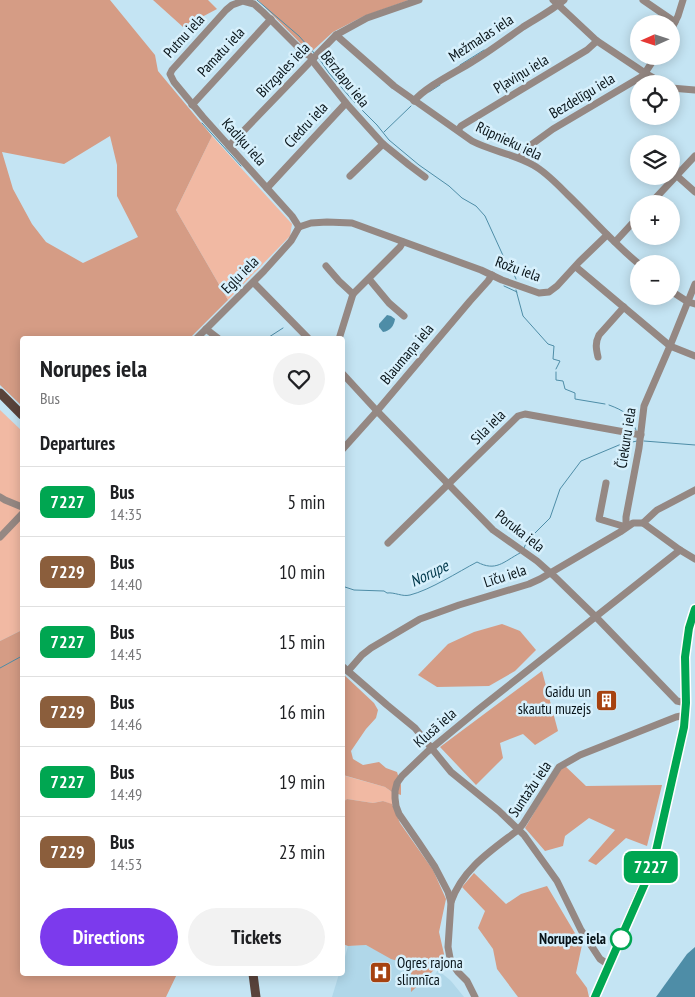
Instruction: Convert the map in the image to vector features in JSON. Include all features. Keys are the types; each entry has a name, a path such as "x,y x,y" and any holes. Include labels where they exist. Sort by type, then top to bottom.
{"main road":[{"path":"0,393 20,413"},
{"path":"595,997 652,865 684,727 686,703 685,657 689,628 695,609"},
{"path":"253,976 256,997"}],"street":[{"name":"Birzgales iela","path":"229,146 336,35 368,18 419,0"},
{"path":"643,0 665,15"},
{"path":"678,15 683,0"},
{"name":"Bērzlapu iela","path":"243,1 254,4 271,19 312,59 346,103 383,144 425,177"},
{"name":"Putnu iela","path":"170,74 226,10 237,2 243,1"},
{"path":"559,2 597,41 648,75"},
{"name":"Mežmalas iela","path":"414,100 510,36 547,14 559,2"},
{"name":"Pamatu iela","path":"192,105 271,19"},
{"name":"Rūpnieku iela","path":"336,35 394,86 479,144 520,158 547,175 630,256"},
{"name":"Pļaviņu iela","path":"458,130 461,126 578,55 597,41"},
{"name":"Bezdelīgu iela","path":"520,158 526,148 553,129 641,78 650,65"},
{"name":"Kadiķu iela","path":"170,74 192,105 292,216 299,227"},
{"path":"680,89 695,90"},
{"name":"Ciedru iela","path":"266,188 346,103"},
{"path":"350,176 383,144"},
{"path":"680,171 695,156"},
{"path":"680,179 695,192"},
{"path":"658,195 667,185"},
{"name":"Rožu iela","path":"299,227 311,223 352,223 481,270 534,292 549,292 576,267"},
{"path":"614,242 630,225"},
{"name":"Egļu iela","path":"199,336 254,283 291,241 299,227"},
{"path":"607,235 576,267 670,346 695,356"},
{"path":"340,336 353,294 403,242"},
{"path":"326,266 346,289 353,294"},
{"name":"Blaumaņa iela","path":"345,447 378,411 492,275"},
{"path":"369,279 389,304 404,316"},
{"path":"254,283 306,336"},
{"name":"Čiekuru iela","path":"626,527 644,406 691,303 695,284"},
{"path":"680,296 691,303"},
{"path":"598,357 596,341 599,335 624,307"},
{"path":"206,329 215,336"},
{"name":"Poruka iela","path":"345,376 493,530 537,561 596,617 677,701 686,703"},
{"name":"Sila iela","path":"388,543 518,416 525,414 641,435"},
{"path":"606,483 599,519 626,527"},
{"name":"Līču iela","path":"345,669 371,648 420,619 459,604 529,584 633,523 643,523 657,510 695,490"},
{"path":"0,496 20,506"},
{"path":"0,537 20,516"},
{"path":"643,523 695,559"},
{"name":"Klusā iela","path":"475,997 467,981 458,972 449,954 451,902 448,892 420,843 399,814 396,806 395,791 399,780 431,749 478,709 680,550"},
{"path":"345,669 415,728 451,772 499,811 529,842 557,881 581,930 600,959 609,965"},
{"name":"Suntažu iela","path":"451,902 457,887 467,872 518,830 527,819 559,767 580,755 676,717 685,718"}],"shaded area":[{"path":"0,0 110,0 155,55 158,71 212,136 176,210 228,300 192,336 20,336 20,404 0,385","holes":["110,136 117,165 117,196 138,237 83,263 46,242 32,224 13,189 2,152 64,164"]},
{"path":"153,0 208,0 217,9 183,27"},
{"path":"258,0 409,0 364,16 333,32 310,53"},
{"path":"212,136 292,224 290,236 228,300 176,210"},
{"path":"387,315 395,319 393,326 383,332 379,324"},
{"path":"0,410 20,429 20,631 0,641"},
{"path":"502,624 520,631 536,650 515,671 489,686 437,687 418,675 448,644 474,632"},
{"path":"20,631 20,976 176,976 166,997 0,997 0,641"},
{"path":"542,671 558,731 535,745 523,734 500,743 503,758 476,785 440,747"},
{"path":"345,676 374,703 378,710 376,718 351,751 353,759 363,765 379,762 386,768 397,772 401,785 401,795 385,787 345,776"},
{"path":"563,764 586,786 662,785 647,846 626,838 596,865 588,861 615,830 589,818 565,836 563,846 545,851 525,828"},
{"path":"345,776 385,787 392,792 396,806 383,801 373,803 347,799 345,800"},
{"path":"347,799 373,803 383,801 392,804 400,823 433,870 446,899 439,932 444,954 432,972 411,992 411,966 391,959 366,945 345,945 345,800"},
{"path":"474,873 506,904 521,894 547,886 582,945 576,973 587,988 589,997 518,997 497,969 493,949 478,928 485,911 462,887"},
{"name":"Ogres rajona slimnīca","path":"366,945 432,979 438,970 451,981 464,997 332,997 338,976 345,976 345,957 348,946"},
{"path":"695,947 695,997 656,997 687,954"}],"waterway":[{"path":"257,0 299,36 315,54"},
{"path":"460,65 484,50"},
{"path":"318,57 329,73 389,140 462,198 476,206 485,216 516,279"},
{"path":"429,92 440,85"},
{"path":"384,132 411,106"},
{"path":"202,123 241,166"},
{"path":"504,286 517,292"},
{"path":"516,290 523,316 548,344 554,346 553,359 560,361 556,369"},
{"path":"271,336 283,328"},
{"path":"556,372 556,380 563,381 565,389 575,393 575,399 605,404"},
{"path":"609,405 626,414 636,430"},
{"name":"Norupe","path":"524,548 527,541 550,518 560,489 581,461 619,445 637,441"},
{"name":"Norupe","path":"644,441 695,445"},
{"name":"Norupe","path":"345,587 354,590 384,591 387,593 410,595 435,585 477,562 489,566 499,565 520,553"},
{"name":"Norupe","path":"0,668 20,657"}],"bus line":[{"name":"7227","path":"595,997 646,881 656,851 684,727 686,703 685,657 689,628 695,609"}],"place":[{"name":"Gaidu un skautu muzejs","path":"607,701"},
{"name":"Norupes iela","path":"621,939"},
{"name":"Ogres rajona slimnīca","path":"381,972"}]}
